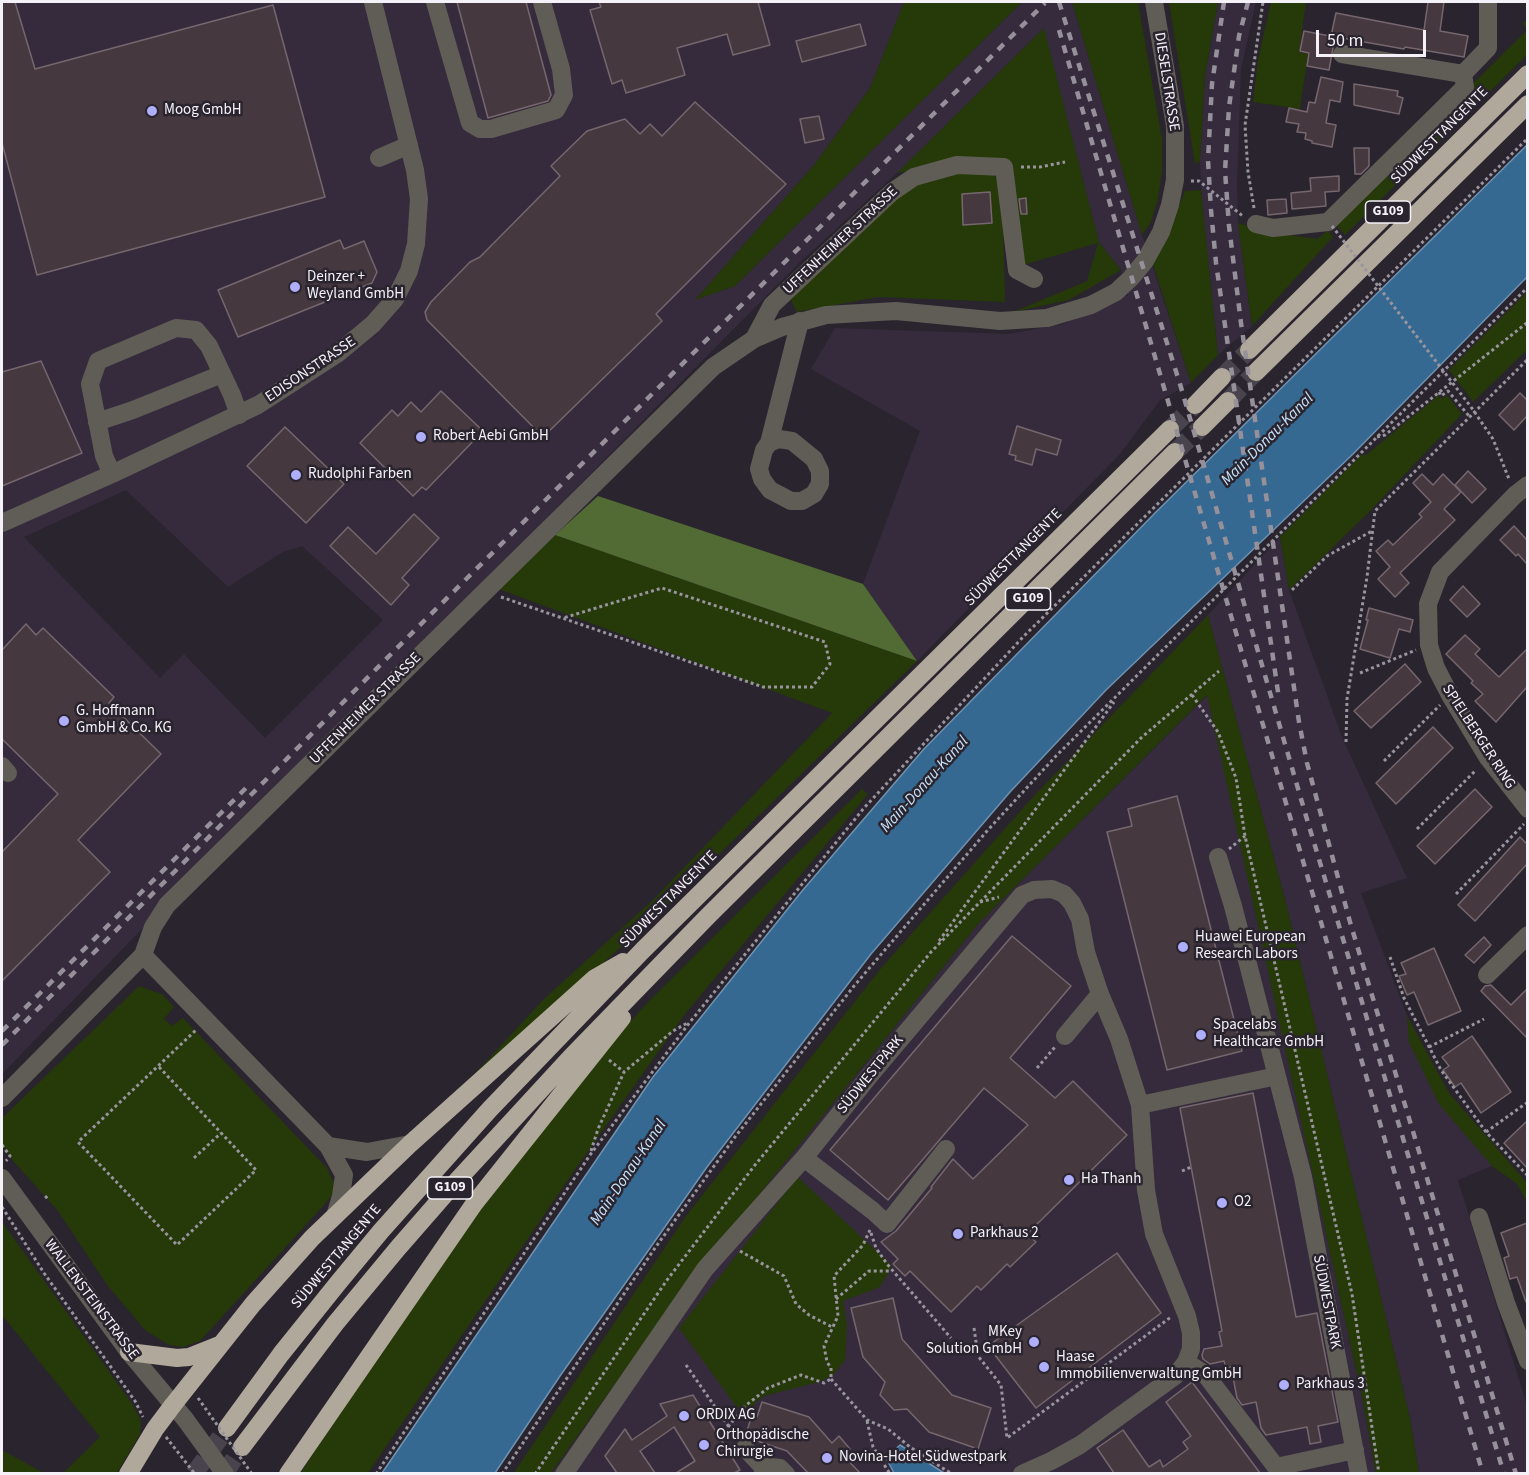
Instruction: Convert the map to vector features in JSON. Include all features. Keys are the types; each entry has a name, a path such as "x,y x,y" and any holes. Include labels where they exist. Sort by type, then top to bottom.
{"highway":[{"name":"SÜDWESTTANGENTE","path":"1249,350 1527,74"},
{"name":"G109","path":"1256,372 1527,104"},
{"path":"1195,405 1222,377"},
{"path":"1202,427 1228,401"},
{"name":"SÜDWESTTANGENTE","path":"227,1428 313,1314 381,1230 490,1109 643,950 1170,429"},
{"name":"G109","path":"243,1448 335,1324 429,1212 570,1058 678,946 1175,452"},
{"path":"288,1473 474,1204 678,946"},
{"path":"128,1473 155,1428 179,1412 221,1344 286,1267 335,1216 410,1144 595,978 643,950"},
{"path":"129,1352 177,1358 189,1357 221,1344"}],"street":[{"name":"EDISONSTRASSE","path":"2,523 239,415 277,394 337,354 373,324 395,299 409,270 416,244 419,199 415,170 373,2"},
{"path":"435,2 470,123 480,129 491,129 556,110 564,95 561,69 542,2"},
{"name":"DIESELSTRASSE","path":"1154,2 1175,126 1175,180 1161,232"},
{"path":"1463,74 1488,48 1488,2"},
{"path":"1342,54 1463,74"},
{"path":"1256,224 1273,228 1328,222 1465,87 1463,74"},
{"path":"379,158 409,145"},
{"name":"UFFENHEIMER STRASSE","path":"754,339 772,305 892,192 914,177 957,165 1004,166"},
{"path":"1004,166 1017,270 1034,279"},
{"name":"UFFENHEIMER STRASSE","path":"2,1098 143,955 153,927 167,905 713,367 754,339 800,321 826,315 896,310 1000,321 1047,318 1092,305 1116,292 1145,261 1161,232"},
{"path":"769,443 800,321"},
{"path":"112,474 104,456 90,384 98,361 176,328 196,330 208,346 239,415"},
{"path":"97,422 222,374"},
{"name":"SPIELBERGER RING","path":"1521,490 1440,572 1428,604 1429,645 1436,668 1488,758 1527,809"},
{"name":"SÜDWESTPARK","path":"1218,857 1233,906 1303,1177 1359,1473"},
{"name":"SÜDWESTPARK","path":"564,1473 705,1269 804,1158 871,1074 1022,895 1034,890 1053,890 1064,894 1072,903 1080,919 1086,952 1100,994 1119,1039 1140,1105 1146,1190 1154,1234 1184,1307 1191,1333 1191,1349 1186,1362"},
{"path":"1488,975 1527,935"},
{"name":"SÜDWESTTANGENTE","path":"143,955 328,1146 344,1175 335,1216"},
{"path":"1065,1036 1100,994"},
{"path":"1140,1105 1277,1076"},
{"path":"328,1146 367,1152 410,1144"},
{"path":"804,1158 873,1211 882,1228 946,1149"},
{"name":"WALLENSTEINSTRASSE","path":"4,1170 129,1352 179,1412 225,1473"},
{"path":"1479,1217 1519,1314 1527,1361"},
{"path":"1022,1473 1051,1461 1080,1445 1175,1376 1186,1362 1205,1374 1277,1470 1355,1450"},
{"path":"745,1448 763,1470 780,1468 786,1473"}],"path":[{"path":"1256,224 1248,172 1245,125 1263,2"},
{"path":"376,1473 590,1155 690,1022 864,808 1023,637 1527,138"},
{"path":"1004,166 1040,167 1065,162"},
{"path":"1175,180 1200,181 1238,213 1256,224"},
{"path":"1332,226 1471,407 1493,439 1521,490"},
{"path":"502,1473 655,1248 728,1146 854,986 987,831 1056,756 1527,286"},
{"path":"1375,438 1385,435 1527,322"},
{"path":"1346,742 1347,699 1375,511 1527,359"},
{"path":"1439,392 1442,396 1448,391 1469,416"},
{"path":"1292,590 1327,556 1372,531"},
{"path":"485,591 563,618 763,687 812,687 830,664 825,642 662,588 563,618"},
{"path":"1360,673 1429,645"},
{"path":"931,952 1141,738 1219,671"},
{"path":"535,1473 668,1280 741,1183 931,952 1120,693"},
{"path":"1192,694 1218,732 1236,778 1248,847 1352,1294 1379,1473"},
{"path":"1384,761 1450,695"},
{"path":"1417,829 1488,758"},
{"path":"1456,894 1527,820"},
{"path":"1390,957 1404,998 1441,1070 1486,1132 1527,1176"},
{"path":"159,1067 256,1170 177,1245 78,1142 207,1019"},
{"path":"1429,1047 1484,1019"},
{"path":"590,1155 598,1129 624,1072 673,1031 690,1022"},
{"path":"1037,1068 1065,1036"},
{"path":"597,1051 624,1072"},
{"path":"1486,1132 1527,1102"},
{"path":"194,1158 222,1133"},
{"path":"2,1145 10,1156 4,1170"},
{"path":"1182,1171 1191,1167"},
{"path":"45,1198 49,1195"},
{"path":"2,1208 43,1275 135,1401 144,1421"},
{"path":"873,1211 882,1228 876,1248 951,1338"},
{"path":"882,1228 834,1276 838,1316 824,1346 827,1362 831,1368 831,1379 867,1420 888,1429 910,1447 952,1473"},
{"path":"730,1243 755,1261 784,1276 796,1304 809,1315 832,1328"},
{"path":"836,1299 869,1271 892,1270"},
{"path":"974,1328 978,1356 1001,1385 1007,1438 1184,1307"},
{"path":"686,1365 745,1448"},
{"path":"728,1427 745,1406 768,1388 801,1376 824,1383 831,1379"},
{"path":"198,1398 252,1473"},
{"path":"867,1420 873,1447 890,1473"},
{"path":"166,1437 195,1473"}],"shaded area":[{"path":"2,2 904,2 870,88 814,165 696,299 735,286 1022,2 1072,2 1142,235 1191,383 1160,400 1120,454 917,661 863,584 920,431 811,369 835,328 1009,334 1063,324 1128,295 1121,270 1099,242 1043,29 897,173 797,265 216,852 2,1074","holes":["126,490 228,587 283,552 302,546 383,620 265,738 184,654 160,678 24,537"]},
{"path":"1218,2 1256,2 1241,69 1237,184 1238,223 1252,326 1218,355 1202,203 1200,161 1205,76"},
{"path":"1280,537 1289,590 1342,737 1407,878 1361,893 1407,1016 1492,1166 1458,1180 1527,1406 1527,1473 1419,1473 1410,1418 1285,899 1208,615"},
{"path":"1208,695 1362,1397 1376,1473 551,1474 688,1282 979,923"}],"green space":[{"path":"904,2 1022,2 735,286 695,300 814,165 870,88"},
{"path":"1072,2 1138,2 1162,139 1162,171 1158,199 1151,222 1142,235"},
{"path":"1169,2 1218,2 1205,76 1200,161 1195,164"},
{"path":"1271,2 1306,2 1299,52 1308,54 1300,109 1253,102 1258,60"},
{"path":"1044,28 1099,242 1121,270 1069,300 1013,312 1087,281 1098,243 1020,266 1008,161 942,164 897,173"},
{"path":"1527,30 1527,55 1345,235 1334,222"},
{"path":"948,172 992,174 1002,182 1005,302 878,297 797,312 789,296 900,191"},
{"path":"1201,190 1218,355 1191,383 1151,258 1169,232 1185,191"},
{"path":"1238,223 1269,232 1317,239 1328,230 1333,237 1252,326"},
{"path":"1527,292 1527,350 1473,402 1449,370"},
{"path":"1439,395 1442,399 1447,395 1462,414 1371,510 1289,590 1280,537 1361,455 1366,455"},
{"path":"598,496 863,584 917,661 555,535"},
{"path":"555,535 917,661 657,915 455,1095 544,999 655,898 832,713 496,588"},
{"path":"1208,615 1285,899 1410,1418 1419,1473 1376,1473 1362,1397 1207,695 979,923 688,1282 551,1473 513,1474 686,1216 882,967 1032,798"},
{"path":"862,789 868,794 685,1014 572,1174 368,1473 300,1474 354,1390 512,1162 608,1046 650,1000"},
{"path":"139,986 162,994 174,1007 164,1019 172,1026 183,1018 327,1168 335,1186 332,1195 324,1205 200,1341 183,1347 169,1345 145,1330 107,1285 58,1211 14,1162 2,1144 2,1118"},
{"path":"1407,1016 1449,1093 1527,1183 1527,1202 1517,1184 1492,1166 1439,1104 1409,1042"},
{"path":"798,1177 892,1266 880,1287 843,1301 847,1325 845,1360 833,1375 819,1382 764,1396 744,1417 679,1328"},
{"path":"2,1222 133,1405 141,1421 140,1434 117,1473 63,1473 100,1437 2,1315"},
{"path":"2,1450 44,1473 2,1473"}],"water":[{"name":"Main-Donau-Kanal","path":"1527,145 1527,277 1353,454 1106,690 1010,792 871,954 707,1167 560,1376 495,1473 382,1473 653,1077 802,891 923,750 1155,513"},
{"path":"900,1445 944,1473 894,1473 886,1458"}],"building":[{"name":"Moog GmbH","path":"2,2 15,2 35,69 273,5 325,197 37,275 2,143"},
{"path":"457,2 526,2 551,95 548,101 488,118"},
{"path":"599,2 758,2 770,45 733,55 727,34 677,48 685,75 626,93 622,80 612,84 590,10 601,7"},
{"path":"1428,2 1444,2 1440,31 1468,36 1464,57 1331,36 1336,13 1424,30"},
{"path":"860,24 866,45 802,62 796,41"},
{"path":"1304,31 1335,37 1329,70 1307,66 1309,53 1300,51"},
{"path":"1321,77 1343,82 1340,102 1330,100 1326,123 1336,125 1332,147 1312,143 1305,139 1306,133 1297,132 1299,124 1286,122 1289,108 1307,112 1309,102 1315,103"},
{"path":"1354,84 1398,91 1397,96 1403,98 1399,114 1354,105"},
{"path":"695,102 786,184 656,314 662,321 543,437 427,320 425,312 431,302 470,262 480,257 560,176 551,166 587,131 625,119 640,134 650,124 662,136"},
{"path":"819,116 824,139 805,143 800,119"},
{"path":"1354,148 1369,148 1369,166 1361,174 1355,174"},
{"path":"1339,176 1339,191 1325,192 1326,206 1292,209 1291,193 1311,191 1310,178"},
{"path":"990,192 992,223 963,225 962,194"},
{"path":"1026,198 1027,214 1021,214 1019,199"},
{"path":"1286,199 1287,213 1268,215 1267,200"},
{"name":"Deinzer + Weyland GmbH","path":"340,240 344,249 364,241 377,272 372,283 238,337 218,290"},
{"path":"41,361 82,453 2,486 2,372"},
{"name":"Robert Aebi GmbH","path":"441,391 483,431 426,490 422,487 413,496 360,443 392,410 398,416 411,402 421,412"},
{"path":"1520,393 1527,400 1527,416 1514,430 1499,415"},
{"path":"1017,426 1061,440 1057,455 1036,449 1032,465 1015,460 1016,456 1009,454"},
{"name":"Rudolphi Farben","path":"285,427 344,484 306,523 247,466"},
{"path":"1468,471 1486,489 1472,503 1455,485"},
{"path":"1422,474 1433,485 1443,474 1461,492 1444,509 1455,520 1400,573 1409,583 1395,597 1378,579 1390,567 1376,551 1388,540 1393,545 1422,517 1419,514 1431,502 1413,483"},
{"path":"414,514 439,538 402,578 409,585 391,605 330,546 348,527 376,554"},
{"path":"1514,526 1527,540 1527,564 1500,540"},
{"path":"1463,586 1480,604 1467,617 1450,600"},
{"path":"1369,608 1413,620 1410,632 1399,629 1390,658 1360,649"},
{"name":"G. Hoffmann GmbH & Co. KG","path":"26,624 36,635 43,628 114,697 109,703 161,754 78,840 110,872 2,981 2,852 58,794 2,739 2,650"},
{"path":"1465,635 1480,649 1475,654 1499,677 1527,649 1527,687 1496,722 1475,701 1483,694 1446,654"},
{"path":"1405,664 1421,682 1371,728 1354,711"},
{"path":"1433,727 1453,748 1396,804 1376,783"},
{"path":"1475,789 1492,807 1435,864 1417,846"},
{"path":"1177,796 1242,1051 1167,1070 1107,832 1132,826 1128,809"},
{"path":"1520,837 1527,844 1527,864 1475,921 1458,905"},
{"path":"1012,936 1071,986 1010,1058 1055,1098 1073,1081 1127,1135 1027,1234 1036,1242 1010,1267 1007,1264 981,1290 977,1286 951,1312 910,1271 905,1276 893,1264 898,1259 881,1242 896,1231 953,1159 973,1179 1028,1125 984,1088 888,1200 830,1150"},
{"path":"1484,937 1491,945 1474,963 1465,955"},
{"path":"1434,948 1461,1011 1428,1025 1414,992 1407,995 1399,976 1406,974 1401,963"},
{"path":"1491,985 1511,1005 1527,989 1527,1038 1481,991 1485,986"},
{"path":"1472,1036 1511,1092 1481,1113 1461,1083 1455,1087 1443,1070 1449,1066 1442,1057"},
{"path":"1253,1093 1296,1317 1317,1313 1338,1422 1318,1426 1321,1442 1310,1444 1307,1427 1266,1435 1261,1428 1256,1402 1242,1405 1237,1398 1231,1367 1226,1368 1224,1361 1210,1364 1203,1359 1202,1355 1204,1349 1222,1346 1219,1332 1222,1331 1180,1108"},
{"path":"1527,1121 1527,1168 1504,1143"},
{"path":"1527,1223 1526,1302 1517,1277 1510,1279 1504,1258 1509,1256 1501,1233"},
{"path":"1117,1253 1161,1313 1036,1408 988,1346"},
{"path":"893,1298 902,1339 952,1395 991,1408 978,1449 929,1432 907,1409 894,1410 880,1395 885,1382 863,1357 851,1308"},
{"path":"1192,1382 1260,1473 1114,1473 1097,1448 1123,1430 1149,1467 1160,1460 1163,1467 1188,1449 1183,1442 1191,1436 1166,1402"},
{"path":"693,1395 740,1470 734,1473 676,1473 695,1461 674,1427 640,1451 655,1473 617,1473 605,1456 625,1429 632,1440 667,1416 660,1404"},
{"path":"762,1402 809,1417 832,1443 839,1436 850,1449 843,1455 860,1473 808,1473 787,1451 745,1437 752,1415 757,1417"}],"tunnel":[{"path":"1222,377 1249,350"},
{"path":"1228,401 1256,372"},
{"path":"1170,429 1195,405"},
{"path":"1175,452 1202,427"},
{"path":"194,1474 227,1428"},
{"path":"224,1474 242,1447"}],"railway":[{"path":"1059,2 1180,384 1306,816 1504,1474"},
{"path":"1224,2 1212,84 1208,160 1211,210 1216,263 1279,699"},
{"path":"1248,2 1239,36 1229,107 1225,171 1241,323 1299,722 1307,763 1350,922 1516,1474"},
{"path":"2,1045 1045,3"},
{"path":"1059,30 1483,1474"},
{"path":"2,1031 247,787"}],"place":[{"name":"Moog GmbH","path":"152,111"},
{"name":"Deinzer + Weyland GmbH","path":"295,287"},
{"name":"Robert Aebi GmbH","path":"421,437"},
{"name":"Rudolphi Farben","path":"296,475"},
{"name":"G. Hoffmann GmbH & Co. KG","path":"64,721"},
{"name":"Huawei European Research Labors","path":"1183,947"},
{"name":"Spacelabs Healthcare GmbH","path":"1201,1035"},
{"name":"Ha Thanh","path":"1069,1180"},
{"name":"O2","path":"1222,1203"},
{"name":"Parkhaus 2","path":"958,1234"},
{"name":"MKey Solution GmbH","path":"1034,1342"},
{"name":"Haase Immobilienverwaltung GmbH","path":"1044,1367"},
{"name":"Parkhaus 3","path":"1284,1385"},
{"name":"ORDIX AG","path":"684,1416"},
{"name":"Orthopädische Chirurgie","path":"704,1445"},
{"name":"Novina-Hotel Südwestpark","path":"827,1458"}]}
